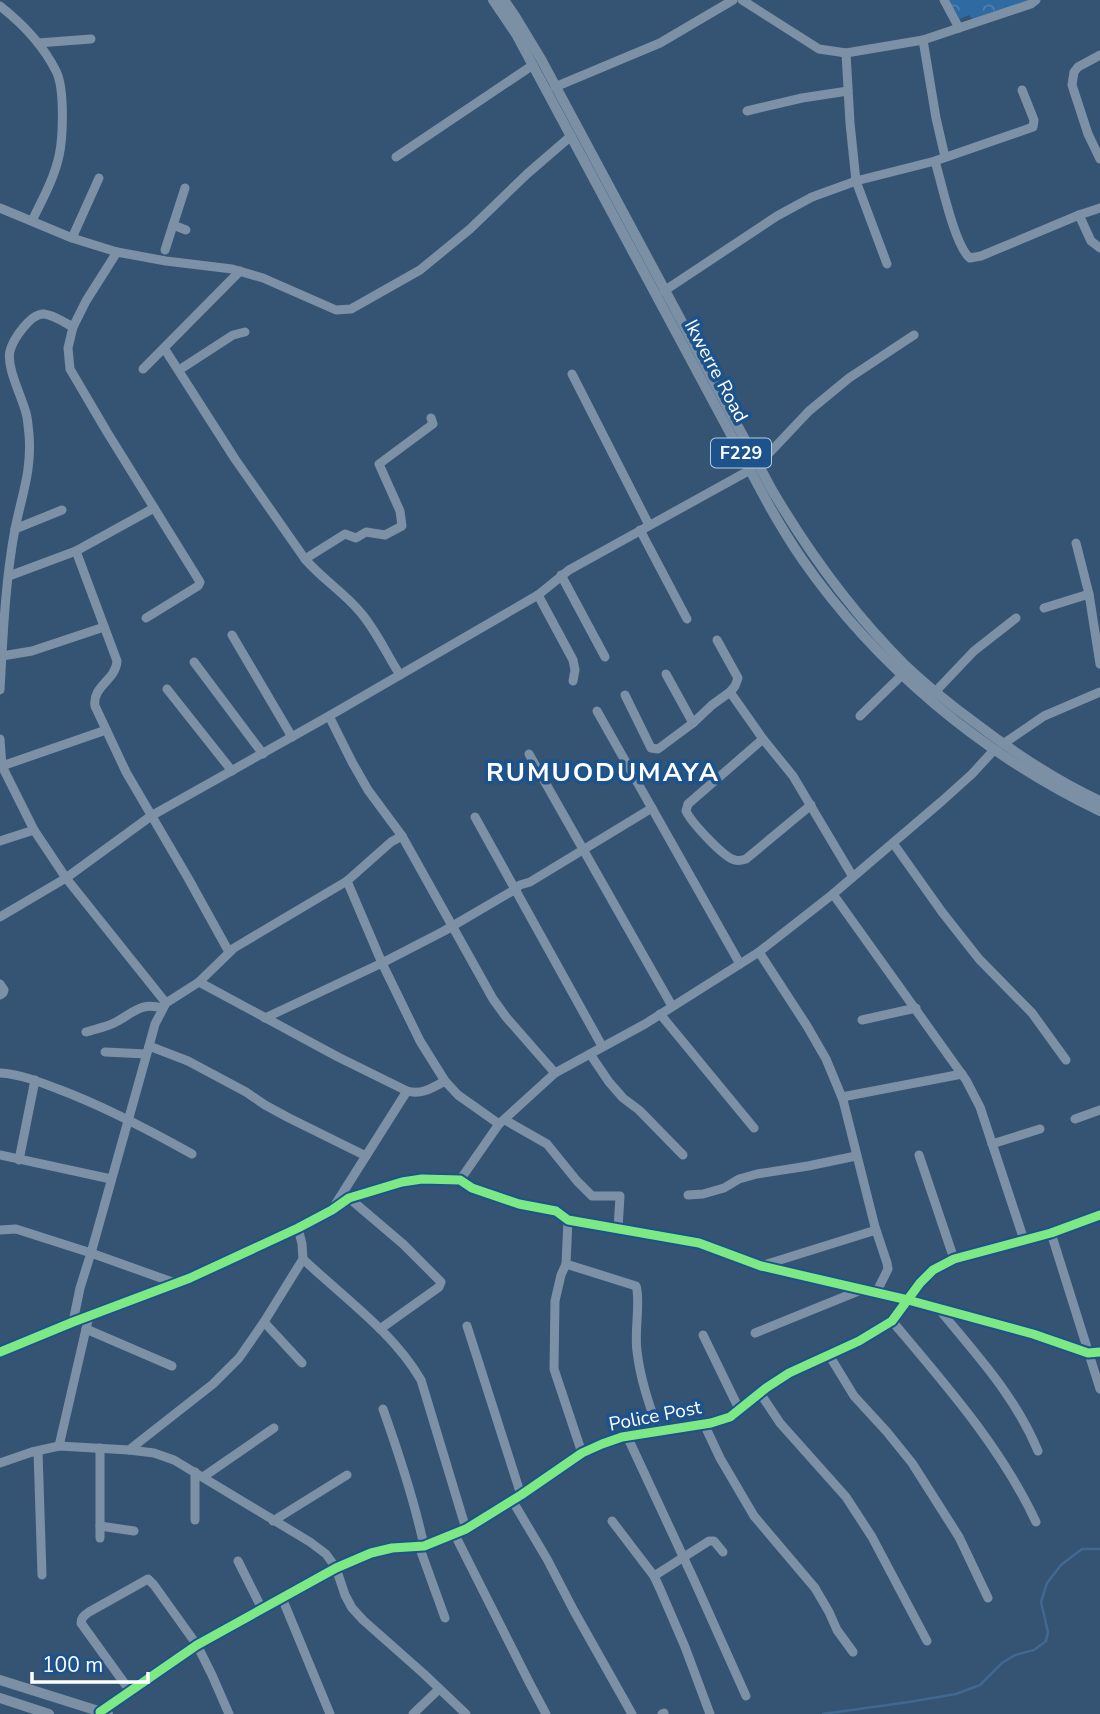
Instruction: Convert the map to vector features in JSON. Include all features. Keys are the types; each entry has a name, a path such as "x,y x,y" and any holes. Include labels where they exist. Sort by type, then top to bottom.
{"main road":[{"name":"Ikwerre Road","path":"493,0 516,34 754,468 766,500 803,560 845,614 902,674 942,708 1060,791 1100,811"},
{"name":"F229","path":"504,0 541,59 664,290 754,468 828,576 905,665 998,747 1100,801"},
{"path":"0,1680 104,1713"},
{"path":"0,1698 49,1714"}],"street":[{"path":"555,88 660,43 733,0"},
{"path":"742,0 819,49 846,52 923,40 1031,4 1036,0"},
{"path":"944,0 960,28"},
{"path":"0,6 20,21 58,74 63,120 59,157 32,221"},
{"path":"38,43 91,39"},
{"path":"923,40 945,157"},
{"path":"846,52 856,181 887,264"},
{"path":"1100,55 1078,66 1072,85 1088,134 1100,159"},
{"path":"396,157 533,65"},
{"path":"664,290 777,216 812,197 856,181 935,161 1033,127 1034,120 1022,90"},
{"path":"747,111 848,91"},
{"path":"0,208 72,238 117,252 240,271 264,278 336,310 351,309 420,270 470,229 571,136"},
{"path":"935,161 953,224 964,254 970,258 1100,208"},
{"path":"72,238 99,178"},
{"path":"165,250 184,188"},
{"path":"1079,215 1091,241 1100,248"},
{"path":"173,225 186,230"},
{"path":"117,252 73,327 68,348 70,369 200,582 198,586 146,618"},
{"path":"143,369 240,271"},
{"path":"0,690 9,576 30,449 27,416 5,354 36,315 42,313 73,327"},
{"path":"179,370 233,335 245,332"},
{"path":"0,917 66,878 151,816 538,595 561,575 754,468 809,411 849,378 914,335"},
{"path":"164,348 235,459 305,559 363,614 400,675"},
{"path":"572,374 687,619"},
{"path":"305,559 345,534 356,538 366,532 385,535 401,526 400,511 379,464 433,424 432,418"},
{"path":"9,576 76,551 154,508"},
{"path":"15,529 62,510"},
{"path":"1076,543 1089,594 1100,664"},
{"path":"76,551 117,661 113,675 93,698 95,706 126,772 229,952"},
{"path":"561,575 605,657"},
{"path":"1044,608 1089,594"},
{"path":"538,595 573,660 573,681"},
{"path":"935,692 974,651 1016,618"},
{"path":"2,656 32,651 104,627"},
{"path":"232,635 292,737"},
{"path":"625,695 651,748 658,749 694,723 735,686 738,678 717,640"},
{"path":"194,662 262,754"},
{"path":"666,674 694,723"},
{"path":"860,716 902,674"},
{"path":"167,689 232,771"},
{"path":"730,692 793,776 853,877"},
{"path":"460,1180 502,1122 555,1073 660,1014 759,952 893,844 998,747 1044,716 1100,692"},
{"path":"597,711 740,964"},
{"path":"329,716 368,790 402,836 493,999 555,1073"},
{"path":"2,766 106,730"},
{"path":"763,739 688,804 685,811 690,819 720,850 738,861 746,859 811,805"},
{"path":"0,740 2,766 34,830 66,878 164,1005"},
{"path":"529,754 672,1006"},
{"path":"265,1018 382,963 452,926 520,885 530,883 652,808"},
{"path":"475,817 602,1046"},
{"path":"0,841 34,830"},
{"path":"73,1322 80,1288 155,1024 164,1005 199,982 229,952 347,881 391,842 402,836"},
{"path":"893,844 979,959 1032,1013 1066,1060"},
{"path":"347,881 382,963 420,1041 444,1081 458,1095 502,1122 547,1144 592,1196 620,1196 618,1229"},
{"path":"833,894 962,1074 980,1107 1024,1240"},
{"path":"759,952 826,1059 842,1097 887,1263 888,1269 876,1293"},
{"path":"199,982 407,1091 426,1091 444,1081"},
{"path":"0,984 4,990 0,995"},
{"path":"86,1032 113,1024 135,1010 151,1005 164,1005"},
{"path":"862,1020 916,1008"},
{"path":"660,1014 754,1128"},
{"path":"105,1052 148,1050 188,1061 277,1111 366,1156"},
{"path":"590,1054 623,1098 639,1110 683,1155"},
{"path":"0,1073 35,1080 79,1097 192,1154"},
{"path":"842,1097 962,1074"},
{"path":"19,1160 35,1080"},
{"path":"332,1210 407,1091"},
{"path":"1075,1119 1100,1110"},
{"path":"992,1144 1040,1129"},
{"path":"919,1154 954,1259"},
{"path":"0,1155 111,1179"},
{"path":"688,1195 724,1188 739,1179 757,1174 856,1156"},
{"path":"0,1352 175,1283 298,1228 349,1198 402,1182 422,1179 460,1180 472,1188 519,1204 556,1211 568,1220 699,1243 761,1266 908,1300 1043,1337 1088,1353 1100,1352"},
{"path":"349,1198 403,1244 441,1282 439,1287 380,1329"},
{"name":"Police Post","path":"104,1713 197,1646 336,1567 371,1553 421,1546 466,1529 582,1453 602,1444 626,1436 704,1424 730,1417 789,1373 859,1341 891,1321 933,1270 954,1259 1051,1233 1100,1215"},
{"path":"568,1220 566,1264 555,1301 554,1369 582,1453"},
{"path":"129,1450 213,1384 239,1359 303,1259 298,1228"},
{"path":"0,1230 16,1229 91,1252 175,1283"},
{"path":"761,1266 876,1230"},
{"path":"1051,1233 1100,1389"},
{"path":"303,1259 380,1329 409,1361 421,1380 466,1529"},
{"path":"566,1264 636,1286 636,1350 643,1384 658,1430"},
{"path":"755,1333 861,1289"},
{"path":"939,1309 1002,1386 1029,1429 1038,1451"},
{"path":"59,1446 89,1316"},
{"path":"891,1321 977,1424 1003,1462 1036,1522"},
{"path":"264,1322 302,1363"},
{"path":"467,1326 517,1498 574,1611 632,1714"},
{"path":"86,1329 172,1366"},
{"path":"702,1335 740,1410"},
{"path":"829,1355 854,1396 912,1463 959,1537 988,1598"},
{"path":"760,1393 780,1423 846,1497 872,1537 927,1641"},
{"path":"383,1409 412,1497 421,1546 445,1618"},
{"path":"704,1424 720,1458 754,1516 815,1588 830,1612 837,1630 853,1652"},
{"path":"199,1475 274,1428"},
{"path":"626,1436 746,1696"},
{"path":"0,1464 59,1446 154,1453 174,1460 326,1554 336,1567 352,1608 466,1714"},
{"path":"100,1448 100,1538"},
{"path":"38,1451 42,1575"},
{"path":"195,1520 199,1475"},
{"path":"273,1521 347,1475"},
{"path":"612,1521 654,1576 710,1714"},
{"path":"100,1526 134,1531"},
{"path":"454,1533 547,1714"},
{"path":"654,1576 709,1541 718,1543 723,1552"},
{"path":"238,1561 262,1609"},
{"path":"130,1692 81,1623 81,1618 148,1579 197,1646 229,1714"},
{"path":"282,1598 330,1714"},
{"path":"413,1714 439,1689"}],"green space":[{"path":"942,0 1029,0 976,23 969,15 953,22"}],"waterway":[{"path":"823,1714 956,1694 980,1685 1002,1663 1015,1655 1034,1650 1046,1641 1048,1632 1041,1602 1047,1583 1061,1565 1082,1549 1100,1549"}],"cycle path":[{"path":"0,1352 190,1278 298,1228 349,1198 402,1182 422,1179 460,1180 472,1188 519,1204 556,1211 568,1220 699,1243 761,1266 908,1300 1033,1334 1088,1353 1100,1352"},
{"path":"100,1712 197,1645 336,1568 371,1553 392,1548 424,1546 466,1529 582,1453 602,1444 622,1437 711,1423 730,1417 789,1373 859,1341 892,1321 920,1283 933,1270 954,1259 1051,1233 1100,1215"}],"district":[{"name":"RUMUODUMAYA","path":"603,772"}]}
